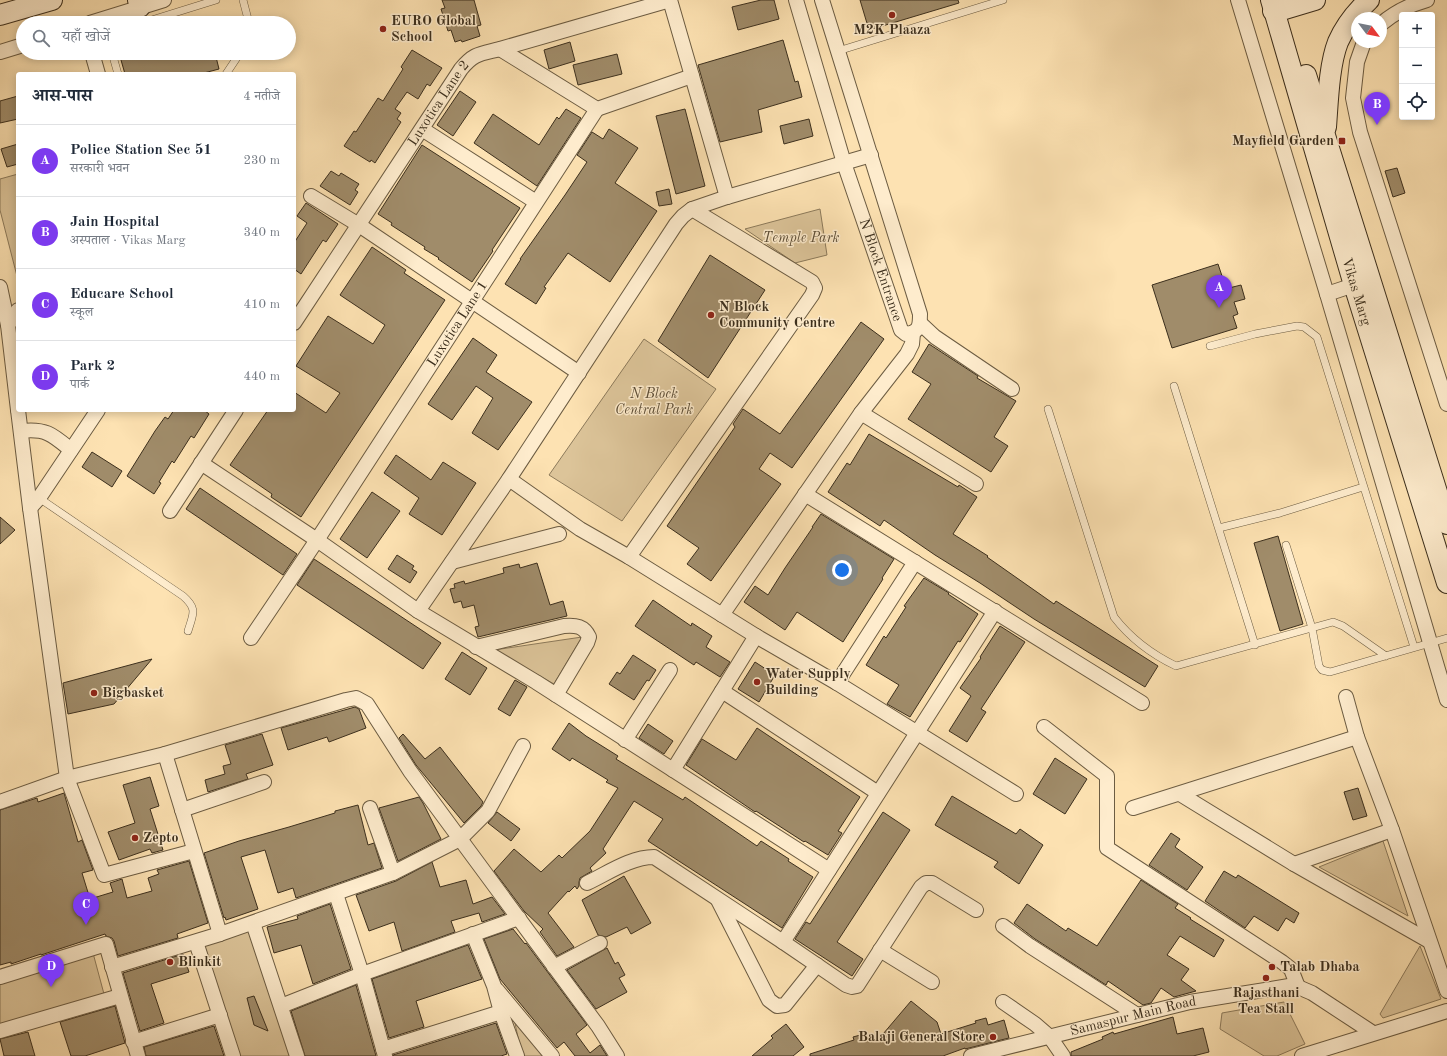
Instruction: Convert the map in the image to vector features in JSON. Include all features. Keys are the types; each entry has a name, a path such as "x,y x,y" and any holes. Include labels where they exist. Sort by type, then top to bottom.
{"main road":[{"path":"0,15 52,0"},
{"path":"1276,4 1315,0"},
{"path":"1325,135 1332,69 1338,43 1349,22 1369,0"},
{"name":"Vikas Marg","path":"1276,4 1325,135 1362,282 1447,524"},
{"name":"Vikas Marg","path":"1276,4 1362,282 1447,583"}],"street":[{"path":"119,16 140,10 164,0"},
{"path":"670,0 727,197"},
{"name":"Luxotica Lane 2","path":"296,320 469,59 478,54 670,0"},
{"name":"N Block Entrance","path":"796,0 844,163 901,330 906,334 917,328 920,314 822,0"},
{"path":"1238,0 1447,700"},
{"path":"1387,19 1410,5 1427,0"},
{"path":"0,52 16,47"},
{"path":"1362,48 1357,62 1353,98 1360,132 1447,404"},
{"path":"500,49 597,109 692,76"},
{"path":"94,60 97,72"},
{"name":"Luxotica Lane 1","path":"251,638 317,540 597,109"},
{"path":"422,130 536,202"},
{"path":"418,611 509,479 676,224 683,216 692,209 727,197 871,155"},
{"path":"311,196 359,225 578,373"},
{"path":"629,557 812,295 815,288 812,282 692,209"},
{"path":"1327,294 1362,282"},
{"path":"0,287 8,325 16,393"},
{"path":"8,325 16,313"},
{"path":"722,615 861,413 907,354 917,328 935,337 1012,389"},
{"path":"18,412 35,503 67,778 104,875 194,851"},
{"path":"35,503 97,412"},
{"path":"170,511 235,412"},
{"path":"861,413 976,484"},
{"path":"21,432 36,430 54,436 71,450"},
{"path":"201,463 317,540 418,611 556,695 829,870"},
{"path":"509,479 580,529 629,557 756,636 837,683 1016,794"},
{"path":"805,494 1142,703"},
{"path":"452,562 559,534"},
{"path":"837,683 915,562"},
{"path":"783,942 995,611"},
{"path":"476,647 564,626 574,625 582,628 587,632 589,637 587,643 556,695"},
{"path":"673,770 756,636"},
{"path":"626,740 670,670"},
{"path":"722,691 878,793"},
{"path":"1346,697 1357,737 1392,830 1447,991"},
{"path":"0,802 67,778 164,754 356,698 367,704 410,771 598,1026 617,1056"},
{"path":"1044,727 1107,776 1108,848 1282,962 1291,969 1298,987 1312,993 1373,1034"},
{"path":"1133,808 1357,737"},
{"path":"112,967 196,942 336,894 393,873 460,839 488,811 523,746"},
{"path":"164,754 220,934"},
{"path":"182,810 264,782"},
{"path":"1180,794 1294,864 1429,940"},
{"path":"370,808 393,873"},
{"path":"1294,864 1392,830"},
{"path":"587,883 633,861 644,857 654,857 846,985 852,987 857,986 921,887 926,883 932,883 976,910"},
{"path":"336,894 362,974 384,1053 501,1012"},
{"path":"717,898 769,1000 777,1006 785,1005 817,965"},
{"path":"281,1006 362,974 519,918"},
{"path":"252,923 297,1056"},
{"path":"1003,926 1030,946 1137,1015"},
{"path":"473,934 494,986 501,1012 517,1056"},
{"path":"196,942 234,1056"},
{"path":"554,966 600,943"},
{"path":"0,977 106,944 138,1056"},
{"path":"880,950 932,982"},
{"path":"494,986 552,1056"},
{"name":"Samaspur Main Road","path":"971,1056 1190,1002 1281,987 1298,987"},
{"path":"0,1031 120,996"},
{"path":"1003,1002 1050,1036 1063,1056"},
{"path":"1302,1056 1447,1011"},
{"path":"133,1042 220,1015"}],"lane":[{"path":"140,10 216,0"},
{"path":"243,0 247,16"},
{"path":"838,51 1003,0"},
{"path":"114,60 117,72"},
{"path":"227,72 235,60"},
{"path":"1210,346 1255,334 1297,326 1304,327 1317,337 1414,647"},
{"path":"1174,386 1255,645"},
{"path":"1048,409 1114,616 1124,630 1139,644 1160,658 1176,666 1333,622 1337,623 1386,656"},
{"path":"1219,528 1280,513 1363,487"},
{"path":"35,503 183,596 191,603 194,611 188,631"},
{"path":"1286,545 1312,628 1319,666 1322,670 1330,672 1447,638"}],"green space":[{"path":"16,175 16,272 0,210 0,179"},
{"name":"Temple Park","path":"820,209 827,255 795,263 745,229"},
{"name":"N Block Central Park","path":"644,339 716,389 622,521 549,475"},
{"path":"582,637 554,684 494,650"},
{"path":"1383,841 1408,916 1319,867"},
{"path":"251,928 294,1056 235,1056 199,943"},
{"path":"1420,946 1441,999 1383,1018 1380,1014"},
{"path":"93,953 104,994 0,1025 0,981"},
{"path":"1284,1002 1305,1044 1277,1056 1264,1056 1220,1029 1222,1013"},
{"path":"513,1014 548,1056 522,1056"}],"building":[{"path":"442,0 474,0 481,25 477,26 480,36 462,42 461,40 455,42 451,30 448,31 441,9 445,8"},
{"path":"761,0 774,0 779,19 738,30 732,7"},
{"name":"M2K Plaaza","path":"860,0 958,0 959,3 869,30"},
{"path":"783,40 795,82 798,81 802,97 758,110 762,132 720,142 698,65"},
{"path":"570,42 575,61 549,69 544,50"},
{"path":"412,50 442,68 430,86 427,84 418,99 407,92 395,109 401,113 397,119 401,122 375,163 371,160 370,162 344,146 354,131 356,132 378,98 383,101 403,69 401,67"},
{"path":"617,54 622,74 578,85 573,65"},
{"path":"121,60 217,60 219,69 208,72 124,72"},
{"path":"460,91 476,102 453,136 437,125"},
{"path":"16,97 16,119 0,123 0,101"},
{"path":"566,109 581,118 537,186 474,143 493,114 539,145 557,117 559,119"},
{"path":"685,109 705,186 676,194 656,116"},
{"path":"809,119 813,136 784,144 780,126"},
{"path":"609,129 638,148 615,183 657,211 610,282 568,253 544,287 546,288 536,304 505,284 520,259 587,162 577,155 592,132 603,139"},
{"path":"16,145 16,165 7,167 1,149"},
{"path":"422,145 520,208 472,282 424,249 425,247 391,225 392,223 378,214"},
{"path":"1397,168 1405,193 1393,197 1385,171"},
{"path":"331,171 339,176 341,173 359,184 355,190 358,192 350,205 320,186"},
{"path":"669,189 672,204 659,206 656,192"},
{"path":"306,203 338,224 326,242 323,240 301,274 296,270 296,240 307,223 297,216"},
{"path":"372,247 406,270 404,273 445,300 301,517 271,497 272,494 230,465 267,412 296,412 296,393 326,413 340,393 296,366 328,316 373,344 385,325 340,295"},
{"name":"N Block Community Centre","path":"710,255 765,290 708,378 658,341"},
{"path":"1218,264 1223,279 1226,278 1229,288 1241,285 1245,299 1234,302 1238,314 1233,316 1237,328 1172,348 1152,285"},
{"path":"861,322 884,339 792,468 770,453 759,469 781,484 711,581 687,564 699,548 667,526 735,427 733,424 743,409 780,434"},
{"path":"473,338 497,355 486,372 532,402 498,450 472,433 493,398 476,386 452,420 428,404"},
{"path":"929,344 978,376 977,378 1016,401 994,437 1008,446 991,472 908,419 931,384 912,372"},
{"path":"173,412 206,412 209,414 194,438 191,436 174,463 172,461 159,482 161,483 154,494 127,476 165,417 168,419"},
{"path":"869,434 958,487 959,485 977,497 953,534 988,556 987,557 1054,604 1056,601 1158,666 1145,687 1034,619 884,520 880,526 828,492 847,463 850,465"},
{"path":"92,452 122,471 112,487 82,467"},
{"path":"396,455 431,480 443,462 476,483 442,535 409,514 419,498 384,473"},
{"path":"200,488 297,554 283,575 186,509"},
{"path":"372,492 400,511 367,558 340,539"},
{"path":"821,514 894,559 843,642 797,612 785,630 744,602 755,586 768,595"},
{"path":"0,517 15,530 0,544"},
{"path":"1278,536 1303,624 1280,631 1254,543"},
{"path":"397,555 414,566 412,569 417,572 410,583 388,569"},
{"path":"314,559 441,643 423,669 297,585"},
{"path":"537,563 550,605 563,601 567,616 478,637 475,627 479,626 474,605 463,608 461,601 454,603 450,589 455,588 454,584 464,581 465,584 504,573 503,568 519,564 520,568"},
{"path":"924,578 949,593 948,594 978,614 960,642 958,641 910,717 887,704 899,685 866,665 884,636 886,638 906,607 904,606"},
{"path":"653,600 691,626 692,623 712,636 706,647 730,662 720,677 696,662 694,665 635,626"},
{"path":"1000,626 1025,642 981,709 986,712 967,742 949,731 971,696 960,688 981,658 980,657"},
{"path":"462,652 487,668 470,695 445,679"},
{"path":"633,655 656,670 649,681 647,680 634,700 609,684 617,672 620,674"},
{"name":"Bigbasket","path":"152,659 114,704 68,714 63,683"},
{"name":"Water Supply Building","path":"755,662 775,675 759,702 738,689"},
{"path":"515,680 527,687 510,716 498,709"},
{"path":"355,707 359,709 366,728 329,742 327,737 288,750 281,728"},
{"path":"569,723 586,736 618,756 616,759 683,800 685,797 757,846 761,841 813,877 782,928 648,841 663,819 634,801 603,849 606,853 590,868 592,871 580,878 577,889 575,886 569,892 568,891 548,913 574,947 557,956 540,932 543,929 524,911 494,871 514,849 541,872 559,855 562,858 590,831 618,788 606,782 608,780 572,758 570,761 552,749"},
{"path":"648,724 673,741 664,754 639,738"},
{"path":"757,728 860,797 838,831 842,833 828,855 805,841 804,842 756,811 755,812 686,765 702,739 736,760"},
{"path":"262,734 273,765 246,774 248,779 208,792 205,780 225,774 223,766 231,764 225,745"},
{"path":"403,734 425,759 440,747 483,802 481,806 464,823 416,765 399,738"},
{"path":"1055,758 1087,779 1065,814 1033,794"},
{"path":"150,777 159,806 150,809 163,850 152,853 150,849 119,860 108,832 135,823 123,785"},
{"path":"1358,788 1367,816 1353,820 1344,792"},
{"path":"64,793 78,842 82,840 93,870 82,873 90,899 113,892 110,883 122,879 127,898 152,891 148,878 159,874 157,870 189,861 208,923 177,934 178,938 118,956 114,941 105,934 11,964 11,962 0,965 0,810 37,798 38,802"},
{"path":"952,796 1016,834 1020,829 1043,845 1019,884 994,867 998,862 935,825"},
{"path":"419,797 441,839 398,861 379,808"},
{"path":"358,805 368,845 374,843 382,868 296,898 293,888 278,893 265,850 241,857 258,909 226,920 225,917 224,918 204,853"},
{"path":"497,812 520,829 511,841 488,823"},
{"path":"883,812 910,830 837,942 863,959 852,976 795,939 806,922 810,924"},
{"path":"1171,833 1180,839 1175,847 1203,867 1187,890 1149,865"},
{"path":"432,862 440,887 466,880 473,904 492,897 505,914 482,922 479,913 451,921 455,932 402,951 394,922 369,931 356,895 396,881"},
{"path":"1224,871 1236,878 1238,875 1299,913 1294,923 1286,918 1278,931 1254,916 1245,928 1205,901"},
{"path":"624,876 651,923 631,934 627,927 606,937 598,935 582,900"},
{"path":"1141,880 1178,904 1175,908 1191,918 1190,919 1224,940 1214,957 1180,936 1167,955 1189,969 1181,980 1196,991 1174,997 1161,988 1151,1003 1143,1005 1108,981 1106,985 1035,939 1014,923 1027,904 1066,931 1068,928 1097,946"},
{"path":"330,904 351,969 313,984 301,945 274,953 267,927 298,919 297,916"},
{"path":"513,929 525,944 526,943 587,1025 576,1034 590,1053 600,1045 607,1056 575,1056 564,1042 557,1048 500,979 484,939"},
{"path":"468,945 482,979 416,1001 424,1027 389,1038 372,979"},
{"path":"607,948 615,964 618,962 625,975 619,978 627,992 596,1009 567,970"},
{"path":"183,954 189,972 151,984 164,1023 140,1031 123,973"},
{"path":"356,985 376,1056 305,1056 291,1011"},
{"path":"254,996 268,1031 254,1025 247,998"},
{"path":"911,1001 937,1022 941,1034 976,1023 975,1021 986,1018 988,1025 1004,1020 1009,1038 965,1048 943,1056 810,1056 810,1054 854,1040 853,1037 864,1034 866,1039 883,1034"},
{"path":"115,1006 125,1043 85,1056 71,1056 60,1022"},
{"path":"1173,1017 1177,1034 1203,1028 1209,1052 1193,1056 1071,1056 1071,1052 1103,1039 1102,1037 1113,1032 1114,1034"},
{"path":"496,1023 507,1054 501,1056 393,1056 393,1055"},
{"path":"786,1024 804,1047 793,1056 752,1056 773,1038 771,1036"},
{"path":"214,1026 224,1056 146,1056 144,1047"},
{"path":"28,1032 35,1056 4,1056 0,1039"}],"place":[{"name":"M2K Plaaza","path":"892,15"},
{"name":"EURO Global School","path":"383,29"},
{"name":"Jain Hospital","path":"1377,125"},
{"name":"Mayfield Garden","path":"1342,141"},
{"name":"Police Station Sec 51","path":"1219,308"},
{"name":"N Block Community Centre","path":"711,315"},
{"name":"Water Supply Building","path":"757,682"},
{"name":"Bigbasket","path":"94,693"},
{"name":"Zepto","path":"135,838"},
{"name":"Educare School","path":"86,925"},
{"name":"Blinkit","path":"170,962"},
{"name":"Talab Dhaba","path":"1272,967"},
{"name":"Rajasthani Tea Stall","path":"1266,978"},
{"name":"Park 2","path":"51,987"},
{"name":"Balaji General Store","path":"993,1037"}]}
